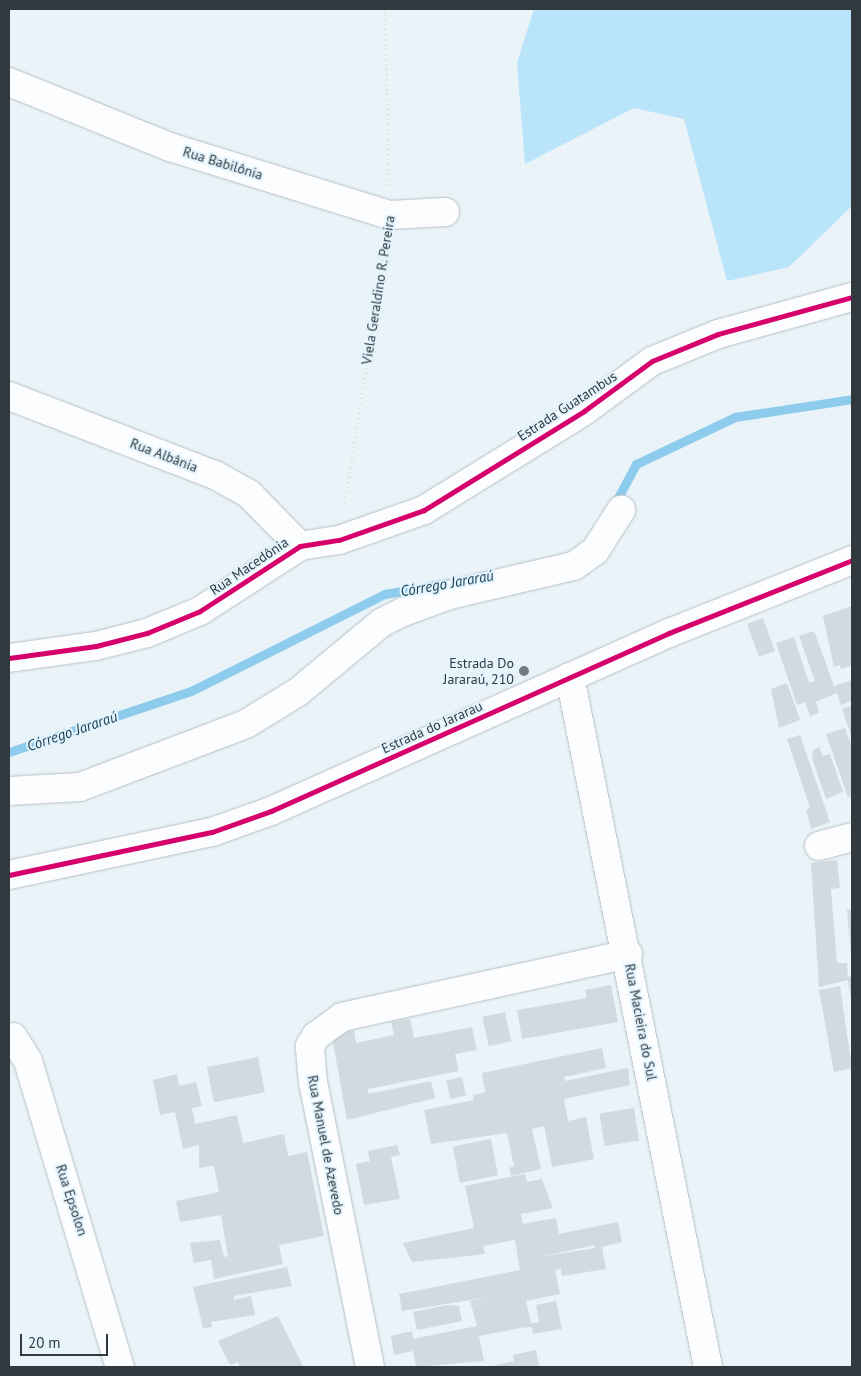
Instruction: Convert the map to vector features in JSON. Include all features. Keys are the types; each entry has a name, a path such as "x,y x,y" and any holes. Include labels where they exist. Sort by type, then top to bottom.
{"street":[{"name":"Rua Babilônia","path":"9,82 170,146 390,215 445,212"},
{"name":"Estrada Guatambus","path":"300,546 339,540 441,500 584,410 652,361 744,326 852,297"},
{"name":"Rua Albânia","path":"9,396 215,475 249,494 300,546"},
{"path":"9,790 80,787 246,724 298,692 381,623 403,612 449,595 574,566 595,551 621,510"},
{"name":"Rua Macedônia","path":"9,658 96,646 148,633 243,587 300,546"},
{"name":"Estrada do Jararau","path":"9,875 212,832 262,814 570,677 852,560"},
{"name":"Rua Macieira do Sul","path":"570,677 628,954 708,1367"},
{"path":"819,846 852,836"},
{"name":"Rua Manuel de Azevedo","path":"370,1367 313,1083 310,1046 316,1036 342,1017 628,954"},
{"name":"Rua Epsolon","path":"12,1037 28,1061 120,1367"}],"shaded area":[{"path":"534,9 852,9 852,206 789,267 727,281 684,119 634,108 525,164 517,63"}],"building":[{"path":"852,606 852,665 841,669 840,665 834,667 823,616"},
{"path":"763,618 775,651 759,657 747,624"},
{"path":"814,631 834,686 852,680 852,701 841,705 837,693 816,702 819,713 810,716 805,702 797,705 776,643 794,637 809,683 815,681 799,636"},
{"path":"787,683 800,720 779,728 771,689"},
{"path":"852,705 852,738 842,709"},
{"path":"845,728 852,747 852,796 848,797 826,734"},
{"path":"800,735 830,822 811,829 806,810 810,808 787,739"},
{"path":"819,747 823,756 830,754 843,792 826,799 812,758 813,750"},
{"path":"837,860 840,888 831,889 837,963 847,963 848,977 852,976 852,1006 848,980 819,987 811,863"},
{"path":"852,909 852,953 851,953 847,910"},
{"path":"611,985 618,1022 522,1039 517,1010 587,998 585,990"},
{"path":"840,986 852,1068 834,1072 819,990"},
{"path":"505,1012 511,1041 489,1046 483,1017"},
{"path":"410,1019 414,1038 472,1027 477,1050 455,1054 459,1071 368,1089 368,1094 431,1081 435,1098 347,1120 332,1037 354,1030 356,1043 394,1035 391,1022"},
{"path":"602,1048 606,1068 564,1077 565,1081 628,1068 630,1085 564,1099 568,1121 586,1117 594,1159 552,1167 544,1126 532,1129 541,1169 511,1176 509,1168 514,1166 507,1133 431,1144 424,1110 474,1100 473,1095 485,1092 482,1073"},
{"path":"258,1057 265,1092 214,1102 207,1067"},
{"path":"177,1074 179,1086 196,1082 202,1106 192,1108 195,1124 237,1115 243,1143 284,1134 288,1156 307,1152 324,1236 279,1245 283,1264 214,1279 211,1260 194,1263 190,1243 220,1240 224,1257 228,1256 221,1215 180,1222 176,1201 219,1192 214,1166 199,1168 199,1145 183,1149 175,1112 160,1115 153,1080"},
{"path":"462,1077 466,1096 450,1099 446,1080"},
{"path":"634,1108 639,1141 605,1146 599,1113"},
{"path":"491,1139 498,1175 460,1183 453,1146"},
{"path":"397,1145 400,1155 391,1157 400,1199 364,1205 356,1164 370,1161 368,1151"},
{"path":"525,1174 527,1182 542,1179 553,1208 521,1214 523,1224 556,1218 559,1234 618,1222 622,1242 602,1247 606,1269 562,1276 561,1269 555,1270 560,1294 526,1301 531,1323 539,1322 536,1305 556,1301 562,1329 533,1334 532,1327 520,1328 479,1336 484,1361 416,1367 413,1351 394,1355 391,1336 412,1331 413,1339 477,1326 470,1301 489,1297 402,1311 399,1294 520,1270 515,1240 483,1246 485,1254 412,1262 403,1243 474,1228 465,1186","holes":["595,1245 595,1248 539,1257"]},
{"path":"287,1267 292,1286 234,1296 234,1300 251,1296 255,1315 211,1322 212,1327 203,1328 193,1287"},
{"path":"447,1305 459,1306 462,1321 417,1330 413,1312"},
{"path":"278,1316 303,1366 240,1367 238,1362 230,1365 218,1341"},
{"path":"536,1350 539,1367 488,1367 514,1361 513,1355"}],"waterway":[{"name":"Córrego Jararaú","path":"613,507 636,464 735,417 852,399"},
{"name":"Córrego Jararaú","path":"9,752 191,691 385,594 446,583"}],"cycle path":[{"path":"9,658 96,646 147,633 200,611 300,546 339,540 424,510 584,411 652,361 718,334 852,297"},
{"path":"9,875 212,832 271,811 669,633 852,560"}],"place":[{"name":"Estrada Do Jararaú, 210","path":"524,671"}]}
